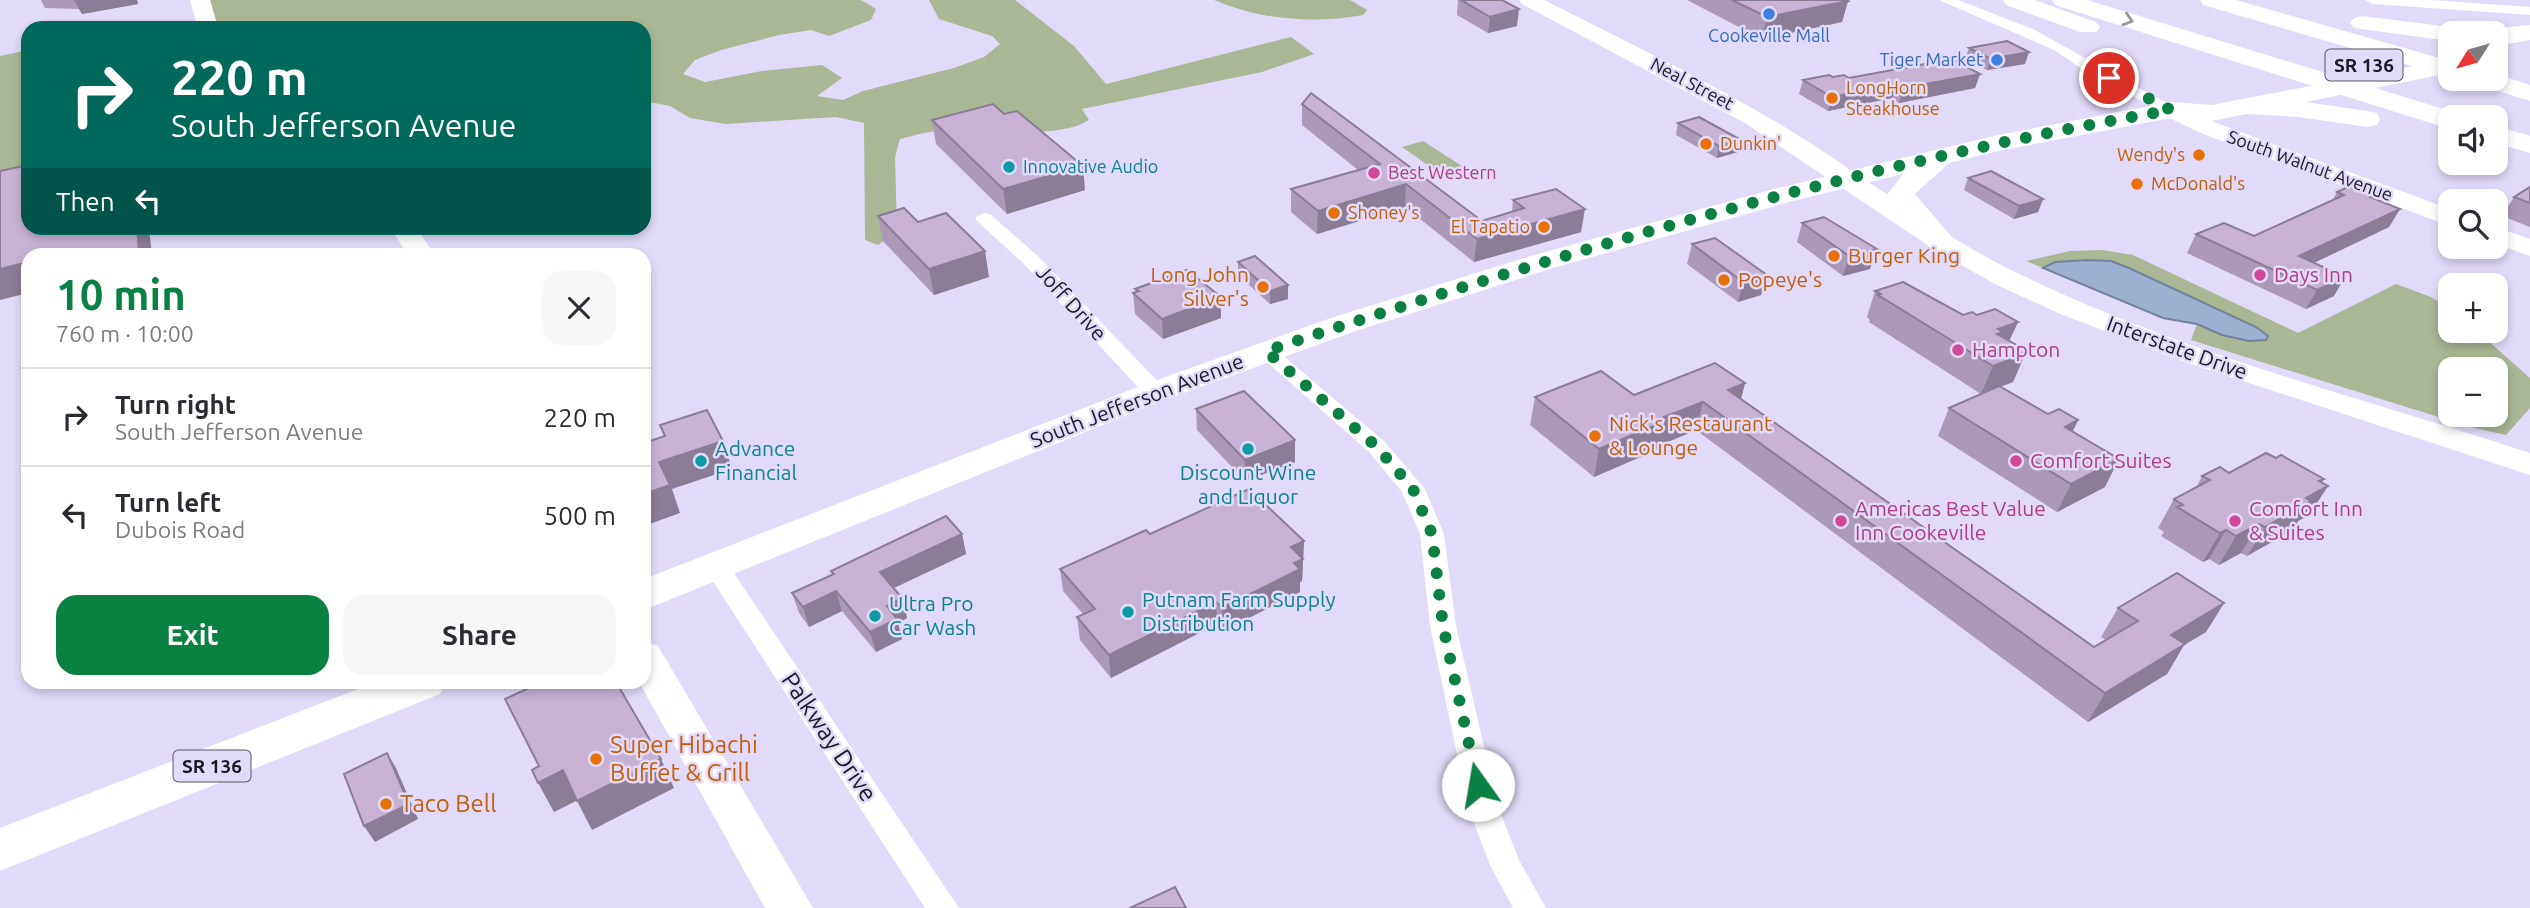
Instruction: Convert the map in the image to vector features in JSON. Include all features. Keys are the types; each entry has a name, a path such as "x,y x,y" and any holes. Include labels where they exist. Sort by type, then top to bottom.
{"highway":[{"path":"2014,0 2188,63"},
{"path":"2063,0 2438,116"},
{"path":"2211,0 2348,39 2438,50"},
{"path":"2254,0 2398,29 2438,47"},
{"path":"2508,34 2530,33"},
{"path":"2508,63 2530,71"},
{"path":"2247,92 2289,88 2320,106 2438,139"},
{"path":"2247,92 2299,109 2367,119"},
{"path":"2508,138 2530,145"},
{"path":"2508,159 2530,166"}],"main road":[{"path":"200,0 206,21"},
{"name":"Neal Street","path":"1529,0 1722,100 1848,180"},
{"path":"2508,37 2530,33"},
{"path":"2508,55 2530,50"},
{"name":"SR 136","path":"2289,88 2438,55"},
{"name":"South Jefferson Avenue","path":"651,592 1155,392 1266,351 1542,262 1848,180 2059,130 2171,110 2212,113 2247,92"},
{"name":"South Walnut Avenue","path":"2171,110 2211,129 2438,214"},
{"path":"1941,157 1917,179 1908,183 1900,196 1941,242"},
{"name":"Interstate Drive","path":"1848,180 1941,242 2003,278 2140,336 2530,464"},
{"path":"2508,240 2530,248"},
{"path":"651,668 790,908"},
{"name":"SR 136","path":"0,850 406,689"}],"street":[{"path":"1945,0 2059,47 2091,68 2171,110"},
{"path":"2372,0 2530,11"},
{"name":"Joff Drive","path":"984,218 1030,259 1155,392"},
{"path":"1266,351 1377,447 1413,489 1432,534 1443,626 1483,807 1506,866 1530,908"},
{"name":"Palkway Drive","path":"716,566 943,908"}],"green space":[{"path":"210,0 861,0 876,9 871,20 829,36 811,30 721,50 695,60 683,74 705,82 762,71 822,65 842,78 817,96 843,100 863,91 954,68 984,57 1000,44 992,36 939,19 929,0 1015,0 1074,46 1106,84 1291,37 1314,54 1262,72 1082,109 1089,120 1074,127 1037,132 955,130 928,132 900,139 895,157 897,231 878,245 865,240 864,123 836,117 726,124 690,118 670,106 651,102 651,21 216,21"},
{"path":"1214,0 1350,0 1367,10 1363,15 1344,18 1288,18 1250,12"},
{"path":"21,52 21,186 0,190 0,56"},
{"path":"1423,141 1462,166 1439,173 1402,147"},
{"path":"2102,250 2133,255 2298,333 2396,284 2438,301 2438,343 2491,343 2506,357 2438,357 2438,417 2191,340 2197,324 2222,335 2268,336 2256,327 2129,268 2097,260 2075,260 2043,268 2026,261 2070,251"},
{"path":"2508,358 2530,378 2530,408 2506,435 2471,427 2508,427"}],"water":[{"path":"2111,261 2129,268 2256,327 2268,336 2266,340 2249,341 2222,335 2197,324 2163,318 2043,268 2055,262"}],"building":[{"path":"1461,0 1502,0 1519,9 1490,17"},
{"path":"1732,0 1846,0 1848,1 1767,17"},
{"path":"2007,41 2029,52 1991,59 1969,48"},
{"path":"1952,59 1980,74 1904,88 1896,84 1832,97 1803,80 1829,75 1844,75 1849,78"},
{"path":"1311,93 1482,221 1524,208 1513,200 1556,189 1585,209 1477,239 1406,184 1318,211 1291,189 1380,164 1302,104"},
{"path":"993,104 1004,114 1017,111 1083,166 1003,189 932,120"},
{"path":"1699,117 1741,140 1719,146 1678,123"},
{"path":"21,166 21,235 138,235 139,248 21,248 21,264 0,269 0,171"},
{"path":"1991,171 2043,199 2019,206 1968,178"},
{"path":"2359,182 2383,191 2370,197 2400,209 2299,256 2345,277 2317,290 2196,234 2224,223 2254,236 2344,195 2337,192"},
{"path":"2530,187 2530,203 2514,197"},
{"path":"904,208 918,222 946,213 985,251 929,269 878,216"},
{"path":"1824,217 1877,249 1849,256 1802,223"},
{"path":"1715,238 1767,275 1743,282 1692,244"},
{"path":"1255,256 1288,285 1270,291 1238,262"},
{"path":"1187,270 1221,297 1162,319 1133,293 1139,291 1135,289"},
{"path":"1903,282 1963,315 1972,312 1977,315 1995,309 2018,322 1998,329 2003,332 1997,334 2020,347 2016,349 2025,354 1993,366 1875,291"},
{"path":"1715,363 1745,383 1728,390 2094,647 2138,621 2118,608 2177,573 2224,603 2171,635 2185,644 2105,693 1703,402 1664,417 1668,420 1599,449 1535,397 1601,371 1634,395"},
{"path":"1999,386 2048,414 2059,409 2078,420 2065,427 2119,459 2071,484 1949,408"},
{"path":"1244,391 1295,440 1245,460 1196,409"},
{"path":"707,410 723,441 659,462 670,485 651,492 651,441 665,436 660,425"},
{"path":"2266,453 2276,458 2281,455 2324,479 2319,481 2328,486 2306,498 2311,501 2265,527 2259,524 2236,536 2226,530 2220,533 2177,507 2183,505 2174,499 2210,480 2202,476 2220,467 2229,473"},
{"name":"Putnam Farm Supply Distribution","path":"1249,489 1304,541 1291,547 1303,559 1294,563 1300,569 1222,608 1216,602 1109,655 1077,617 1095,609 1060,569 1146,530 1150,534"},
{"path":"946,516 962,534 880,572 902,598 887,606 897,619 870,632 836,591 803,607 792,593 834,574 831,571"},
{"name":"Super Hibachi Buffet & Grill","path":"527,689 620,689 661,759 577,801 563,770 538,783 532,770 539,766 505,699"},
{"name":"Taco Bell","path":"387,753 409,804 364,826 344,774"},
{"path":"1175,887 1186,908 1130,908"}],"place":[{"name":"Cookeville Mall","path":"1769,14"},
{"name":"Tiger Market","path":"1997,60"},
{"name":"LongHorn Steakhouse","path":"1832,98"},
{"name":"Dunkin'","path":"1706,144"},
{"name":"Wendy's","path":"2199,155"},
{"name":"Innovative Audio","path":"1009,167"},
{"name":"Best Western","path":"1374,173"},
{"name":"McDonald's","path":"2137,184"},
{"name":"Shoney's","path":"1334,213"},
{"name":"El Tapatio","path":"1544,227"},
{"name":"Burger King","path":"1834,256"},
{"name":"Days Inn","path":"2260,275"},
{"name":"Popeye's","path":"1724,280"},
{"name":"Long John Silver's","path":"1263,287"},
{"name":"Hampton","path":"1958,350"},
{"name":"Nick's Restaurant & Lounge","path":"1595,436"},
{"name":"Discount Wine and Liquor","path":"1248,449"},
{"name":"Advance Financial","path":"701,461"},
{"name":"Comfort Suites","path":"2016,461"},
{"name":"Americas Best Value Inn Cookeville","path":"1841,521"},
{"name":"Comfort Inn & Suites","path":"2235,521"},
{"name":"Putnam Farm Supply Distribution","path":"1128,612"},
{"name":"Ultra Pro Car Wash","path":"875,616"},
{"name":"Super Hibachi Buffet & Grill","path":"596,759"},
{"name":"Taco Bell","path":"386,804"}],"route":[{"path":"1478,785 1443,626 1432,534 1413,489 1377,447 1266,351 1542,262 1784,195 1998,143 2171,110 2109,78"}]}
